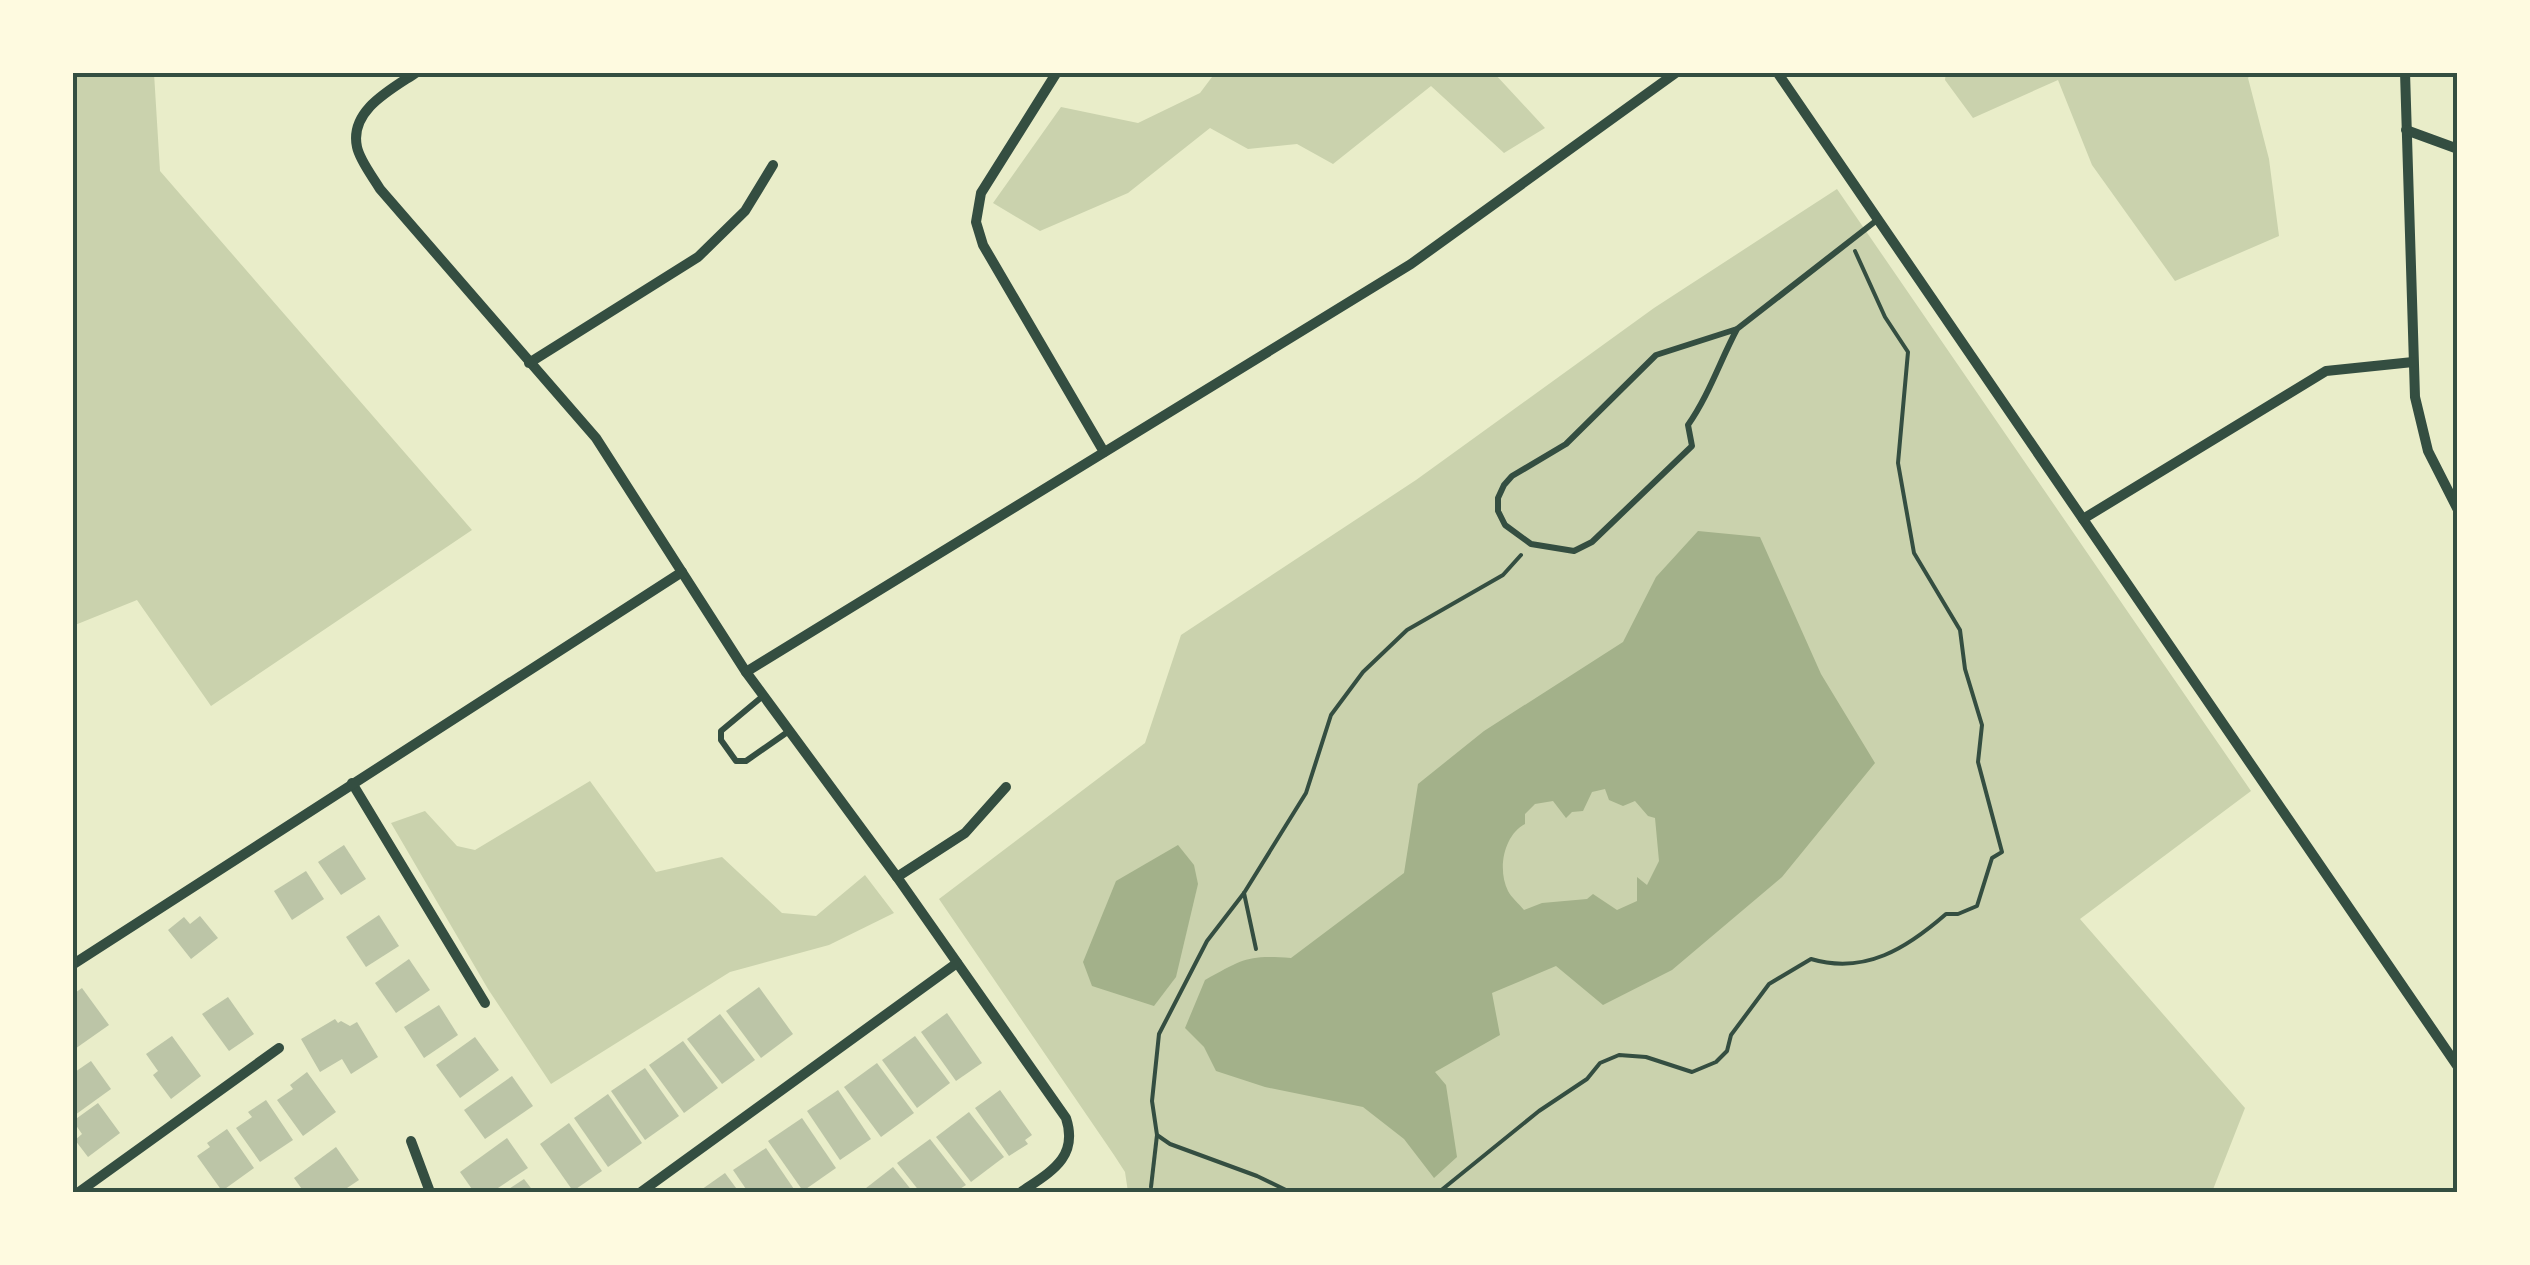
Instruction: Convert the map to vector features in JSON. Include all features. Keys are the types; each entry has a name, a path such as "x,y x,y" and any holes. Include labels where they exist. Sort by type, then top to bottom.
{"street":[{"path":"417,72 378,97 367,110 358,127 357,147 380,189 596,438 746,672 1066,1118 1071,1132 1064,1157 1056,1168 1021,1192"},
{"path":"1057,72 981,194 976,222 983,245 1104,452"},
{"path":"746,672 1411,264 1677,72"},
{"path":"1777,72 2458,1067"},
{"path":"2405,72 2415,396 2428,450 2458,510"},
{"path":"2406,130 2458,149"},
{"path":"530,363 698,258 744,211 773,165"},
{"path":"2083,519 2326,371 2413,362"},
{"path":"72,965 682,572"},
{"path":"352,783 484,1004"},
{"path":"897,878 965,833 1006,787"},
{"path":"641,1192 957,963"},
{"path":"78,1192 280,1048"},
{"path":"411,1141 430,1192"}],"lane":[{"path":"1737,329 1712,377 1708,394 1688,426 1692,446 1592,542 1574,551 1531,544 1506,525 1498,511 1498,498 1512,476 1566,444 1656,355 1737,329 1877,220"},
{"path":"764,696 720,730 721,740 736,761 746,762 790,731"}],"path":[{"path":"1439,1192 1538,1111 1586,1079 1600,1064 1618,1055 1646,1058 1692,1072 1699,1070 1728,1051 1732,1035 1768,984 1811,959 1828,964 1873,962 1929,929 1946,914 1977,906 1992,858 2002,852 1978,762 1982,725 1965,670 1960,630 1914,553 1898,462 1908,352 1885,317 1851,240"},
{"path":"1151,1188 1157,1135 1152,1101 1159,1034 1206,941 1244,892 1306,793 1331,715 1364,672 1407,630 1503,574 1531,544"},
{"path":"1244,892 1256,949"},
{"path":"1157,1135 1170,1144 1290,1192"}],"shaded area":[{"path":"1946,72 2252,73 2248,78 2269,159 2279,236 2175,281 2092,165 2058,80 1973,118 1945,80"},
{"path":"72,73 154,73 160,171 472,530 211,706 137,600 73,623"},
{"path":"1215,73 1494,73 1545,128 1504,153 1431,86 1333,164 1297,144 1248,149 1210,128 1128,193 1040,231 993,203 1061,107 1138,123 1200,93"},
{"path":"1837,189 2251,791 2080,919 2245,1108 2212,1192 1128,1192 1125,1172 939,899 1145,743 1181,635 1416,480 1654,308"},
{"path":"1698,531 1760,537 1821,674 1875,763 1782,877 1672,970 1603,1005 1556,966 1492,993 1500,1035 1435,1072 1446,1085 1457,1157 1434,1178 1404,1139 1363,1107 1265,1087 1216,1071 1204,1047 1185,1028 1205,980 1246,960 1291,958 1404,873 1418,784 1484,731 1623,642 1656,577","holes":["1605,789 1609,800 1623,806 1635,801 1648,816 1655,818 1659,861 1647,885 1637,877 1637,901 1617,910 1593,894 1587,899 1542,903 1524,910 1508,891 1503,863 1507,844 1525,824 1525,814 1535,804 1553,801 1566,818 1572,812 1583,811 1592,792"]},
{"path":"590,781 656,872 722,857 782,913 816,916 865,875 894,913 829,945 730,972 551,1084 488,989 391,823 425,811 457,846 475,850"},
{"path":"1178,845 1194,865 1198,884 1176,977 1154,1006 1092,986 1083,962 1116,881"}],"building":[{"path":"344,845 366,879 341,895 318,862"},
{"path":"306,871 324,899 292,920 274,891"},
{"path":"379,915 399,946 366,967 346,937"},
{"path":"200,916 218,938 191,959 168,930 184,917 190,924"},
{"path":"409,959 430,990 396,1013 375,983"},
{"path":"759,987 793,1034 761,1058 726,1011"},
{"path":"82,988 109,1025 72,1051 72,995"},
{"path":"228,997 254,1034 229,1051 202,1014"},
{"path":"439,1005 458,1035 424,1058 404,1027"},
{"path":"947,1013 982,1063 956,1081 921,1032"},
{"path":"720,1014 755,1060 722,1084 687,1039"},
{"path":"335,1019 350,1026 357,1022 378,1057 351,1074 342,1059 320,1072 301,1039"},
{"path":"172,1036 201,1076 171,1099 153,1075 158,1071 146,1054"},
{"path":"915,1036 950,1083 917,1108 882,1060"},
{"path":"475,1037 499,1070 460,1098 436,1065"},
{"path":"683,1041 718,1088 684,1113 649,1065"},
{"path":"91,1061 111,1089 75,1115 72,1074"},
{"path":"877,1063 914,1113 881,1137 844,1087"},
{"path":"645,1068 679,1116 645,1140 611,1091"},
{"path":"307,1072 336,1112 303,1136 277,1100"},
{"path":"512,1076 533,1106 485,1139 464,1110"},
{"path":"838,1090 871,1139 840,1160 807,1111"},
{"path":"1000,1090 1032,1135 1025,1140 1028,1144 1009,1156 975,1108"},
{"path":"608,1094 642,1143 608,1167 574,1118"},
{"path":"266,1100 293,1140 260,1162 236,1128 252,1117 248,1112"},
{"path":"98,1103 120,1133 88,1157 75,1140 82,1134 73,1121"},
{"path":"969,1112 1004,1157 971,1182 936,1137"},
{"path":"802,1118 836,1168 803,1191 768,1141"},
{"path":"569,1123 602,1171 573,1191 540,1144"},
{"path":"227,1129 254,1168 222,1191 197,1156"},
{"path":"507,1138 528,1168 492,1192 474,1192 460,1172"},
{"path":"930,1139 966,1185 955,1192 920,1192 897,1163"},
{"path":"336,1147 359,1180 341,1192 304,1192 294,1178"},
{"path":"766,1148 796,1192 748,1192 733,1170"},
{"path":"893,1167 913,1192 861,1192"},
{"path":"725,1173 739,1192 698,1192"},
{"path":"524,1179 534,1192 504,1192"}]}
